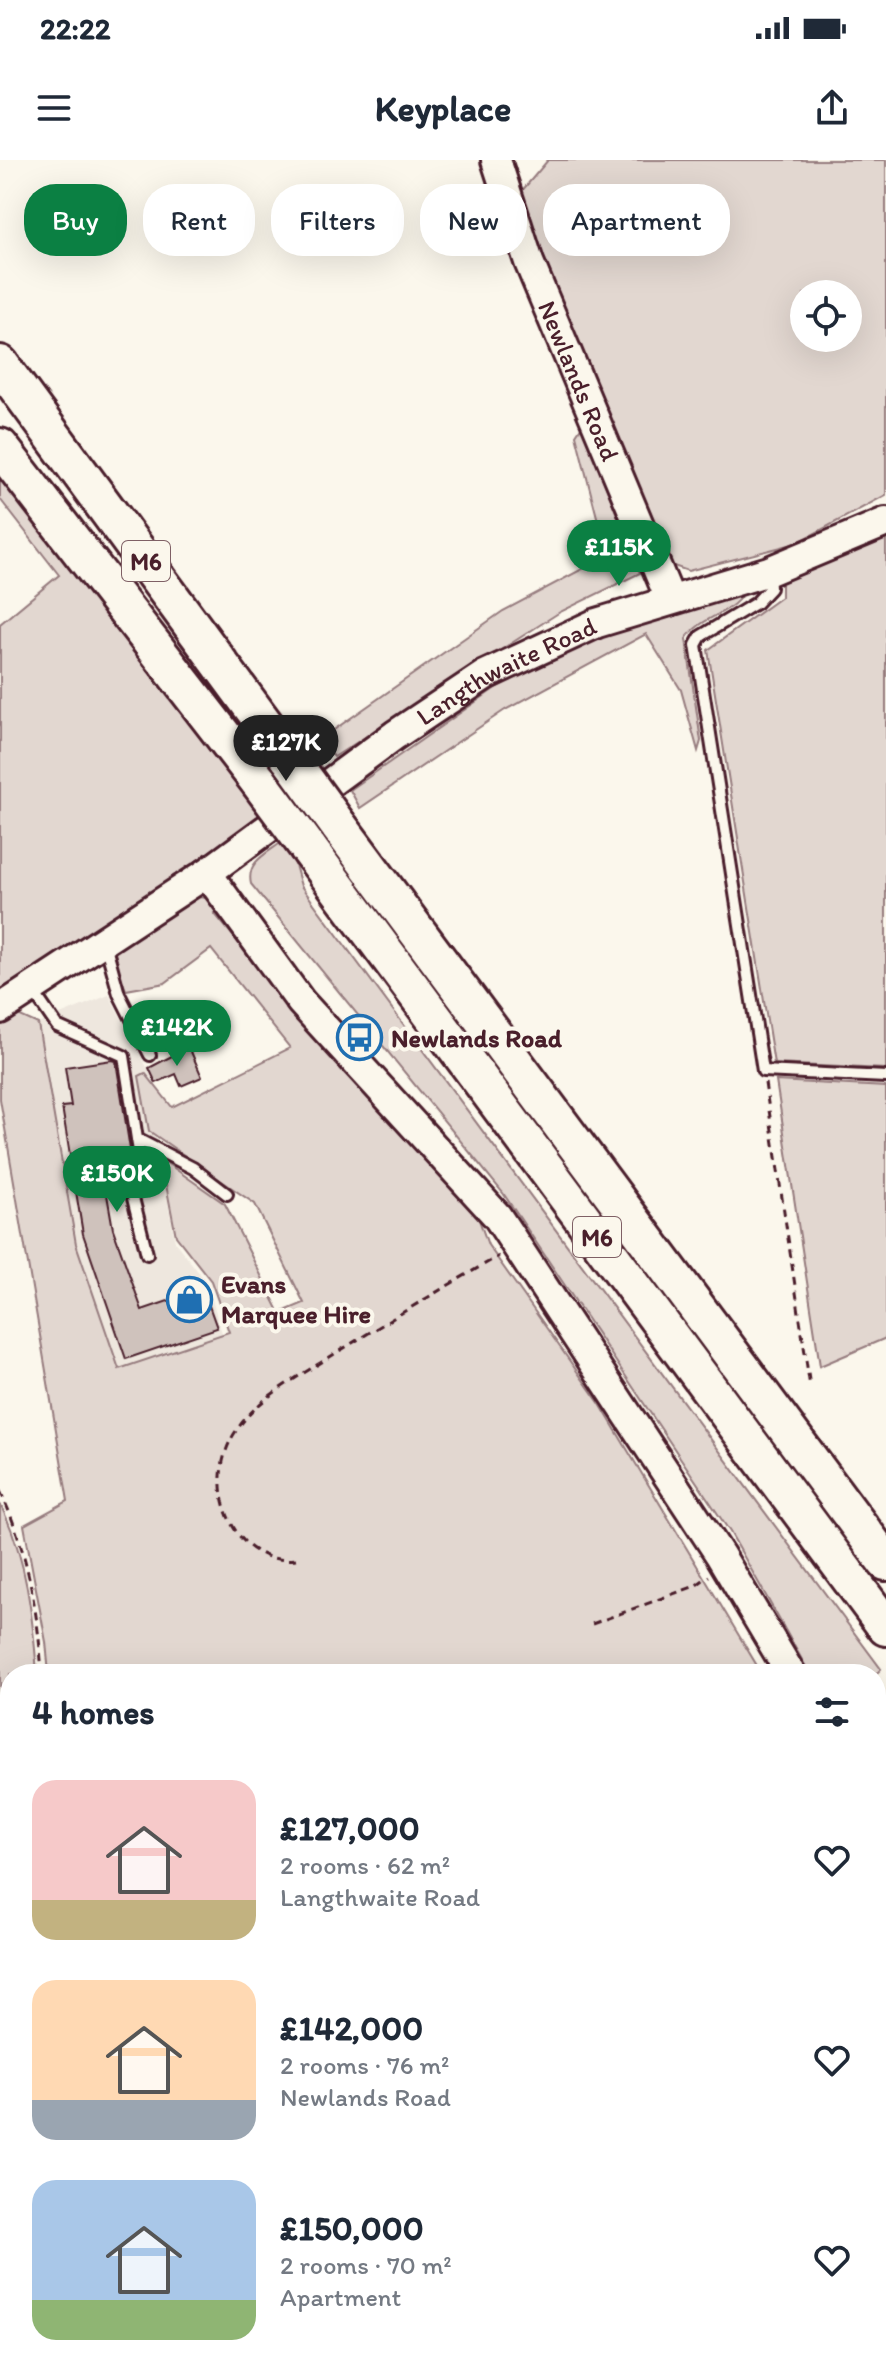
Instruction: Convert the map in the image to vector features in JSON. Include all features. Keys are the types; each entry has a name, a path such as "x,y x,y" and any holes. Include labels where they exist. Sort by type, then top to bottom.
{"highway":[{"name":"M6","path":"0,364 886,1562"},
{"name":"M6","path":"0,447 259,782 886,1627"}],"street":[{"name":"Newlands Road","path":"496,160 529,262 670,599"},
{"name":"Langthwaite Road","path":"0,1009 207,873 395,735 485,675 597,623 769,571 886,522"},
{"path":"207,873 301,1002 497,1216 725,1564 785,1664"}],"lane":[{"path":"769,571 770,588 756,603 701,636 696,645 763,1071 886,1077"},
{"path":"105,941 119,994 150,1055"},
{"path":"32,989 57,1026 124,1056 143,1177 133,1198 147,1254"},
{"path":"137,1139 193,1168 227,1194"}],"path":[{"path":"763,1071 810,1387"},
{"path":"296,1559 277,1561 252,1548 238,1534 227,1514 220,1479 223,1456 234,1433 267,1396 517,1246"},
{"path":"0,1491 21,1540 41,1664"},
{"path":"592,1624 695,1586 725,1564"}],"shaded area":[{"path":"548,160 886,160 886,495 797,543 688,571 662,562 527,229 527,185"},
{"path":"582,426 640,573 560,612 334,757 321,739 503,611 607,556 576,435"},
{"path":"0,469 264,820 0,994 0,624 59,575 0,499"},
{"path":"886,533 886,1069 774,1064 708,650 781,597 781,577"},
{"path":"746,587 735,603 701,624 686,639 701,741 698,751 681,690 646,634 505,710 360,808 350,790 497,687 586,638"},
{"path":"282,842 293,858 301,886 877,1664 804,1664 730,1532 503,1193 251,884 251,870 264,855"},
{"path":"195,897 209,899 220,909 214,913 328,1051 478,1217 488,1245 600,1404 756,1664 48,1664 24,1525 68,1501 0,1099 0,1020 14,1013 38,1024 76,1244 119,1369 229,1332 211,1281 176,1236 161,1159 225,1204 280,1313 304,1303 255,1204 149,1131 139,1076 145,1073 172,1107 290,1048 211,949 165,983 126,990 114,959 115,944"},
{"path":"109,995 176,1123 156,1132 175,1242 207,1283 231,1363 102,1420 38,1024"},
{"path":"776,1081 886,1087 886,1338 820,1366"},
{"path":"0,1504 22,1565 36,1664 0,1664"}],"building":[{"path":"189,1047 202,1077 181,1086 176,1074 156,1083 149,1068"},
{"path":"116,1061 132,1162 102,1166 113,1229 142,1310 203,1289 217,1328 126,1359 83,1234 62,1107 71,1106 65,1067"}],"place":[{"name":"Newlands Road","path":"360,1038"},
{"name":"Evans Marquee Hire","path":"190,1299"}]}
